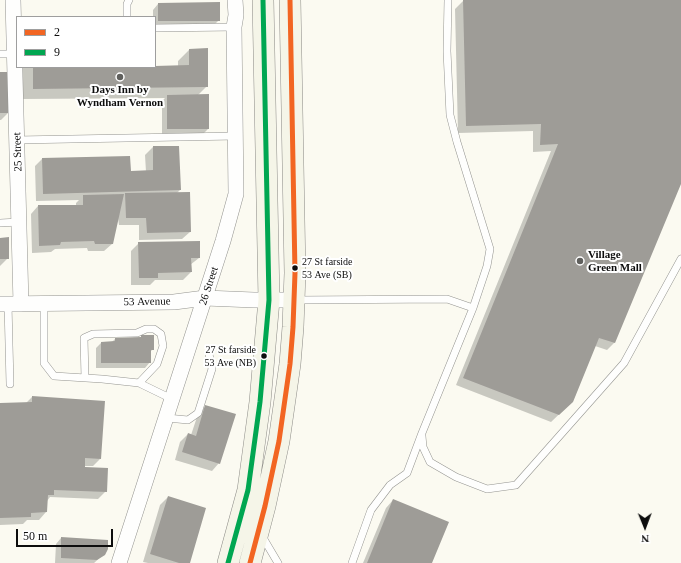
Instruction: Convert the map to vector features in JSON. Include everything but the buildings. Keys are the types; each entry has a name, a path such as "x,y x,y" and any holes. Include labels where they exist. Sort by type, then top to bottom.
{"main road":[{"path":"228,563 248,490 260,402 270,300 263,0"},
{"path":"250,563 259,531 279,441 290,364 295,265 290,0"}],"street":[{"name":"25 Street","path":"10,304 20,222 17,140 7,54 13,0"},
{"name":"26 Street","path":"119,563 173,400 223,241 236,194 235,0"},
{"name":"53 Avenue","path":"10,304 174,302 205,298 294,300"}],"lane":[{"path":"127,16 127,4 130,0"},
{"path":"352,563 371,510 390,485 407,473 473,308 488,266 490,249 450,115 447,50 448,0"},
{"path":"156,28 234,27"},
{"path":"17,140 236,136"},
{"path":"0,223 20,222"},
{"path":"422,433 423,447 430,462 456,477 487,489 516,485 624,363 681,259"},
{"path":"294,300 446,299 473,308"},
{"path":"10,304 10,384"},
{"path":"44,304 44,363 54,376 138,384 173,400"},
{"path":"85,378 84,338 93,334 137,333 146,329 154,329 161,334 163,346 157,364 138,384"},
{"path":"166,418 188,420 198,413 212,369 209,354"},
{"path":"259,531 278,563"}],"transit line":[{"name":"9","path":"228,563 248,490 260,402 269,300 263,0"},
{"name":"2","path":"250,563 265,506 279,441 290,364 293,327 295,273 290,0"}],"place":[{"name":"Days Inn by Wyndham Vernon","path":"120,77"},
{"name":"Village Green Mall","path":"580,261"},
{"name":"27 St farside 53 Ave (SB)","path":"295,268"},
{"name":"27 St farside 53 Ave (NB)","path":"264,356"}]}
